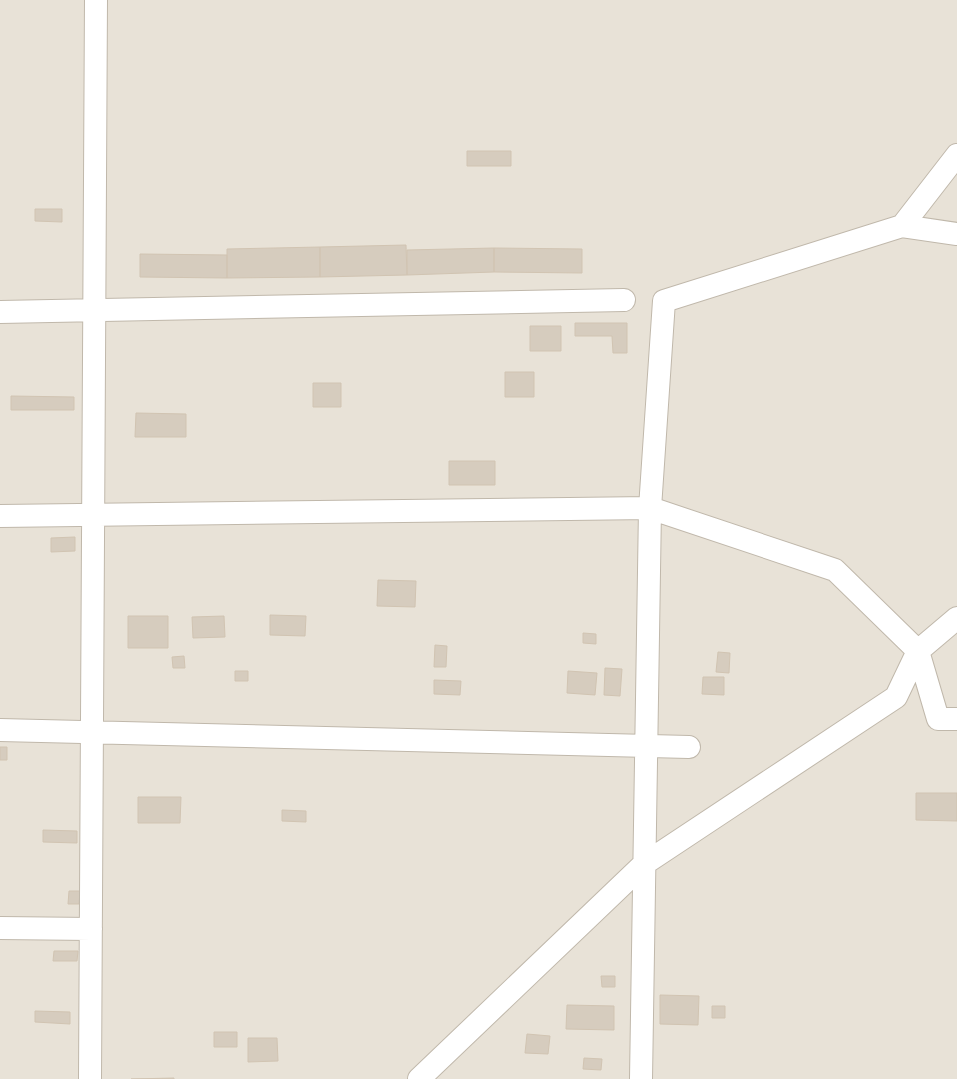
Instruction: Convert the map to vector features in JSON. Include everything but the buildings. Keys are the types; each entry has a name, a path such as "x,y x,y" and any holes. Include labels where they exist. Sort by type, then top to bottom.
{"street":[{"path":"90,1079 96,0"},
{"path":"902,226 957,155"},
{"path":"641,1079 650,508 664,301 902,226 957,234"},
{"path":"0,312 624,300"},
{"path":"0,516 650,508 835,570 918,651 938,719 957,719"},
{"path":"418,1079 644,864 896,697 918,651 957,618"},
{"path":"0,730 689,747"},
{"path":"0,928 91,929"}],"shaded area":[{"path":"0,0 957,0 957,1079 0,1079"}]}
